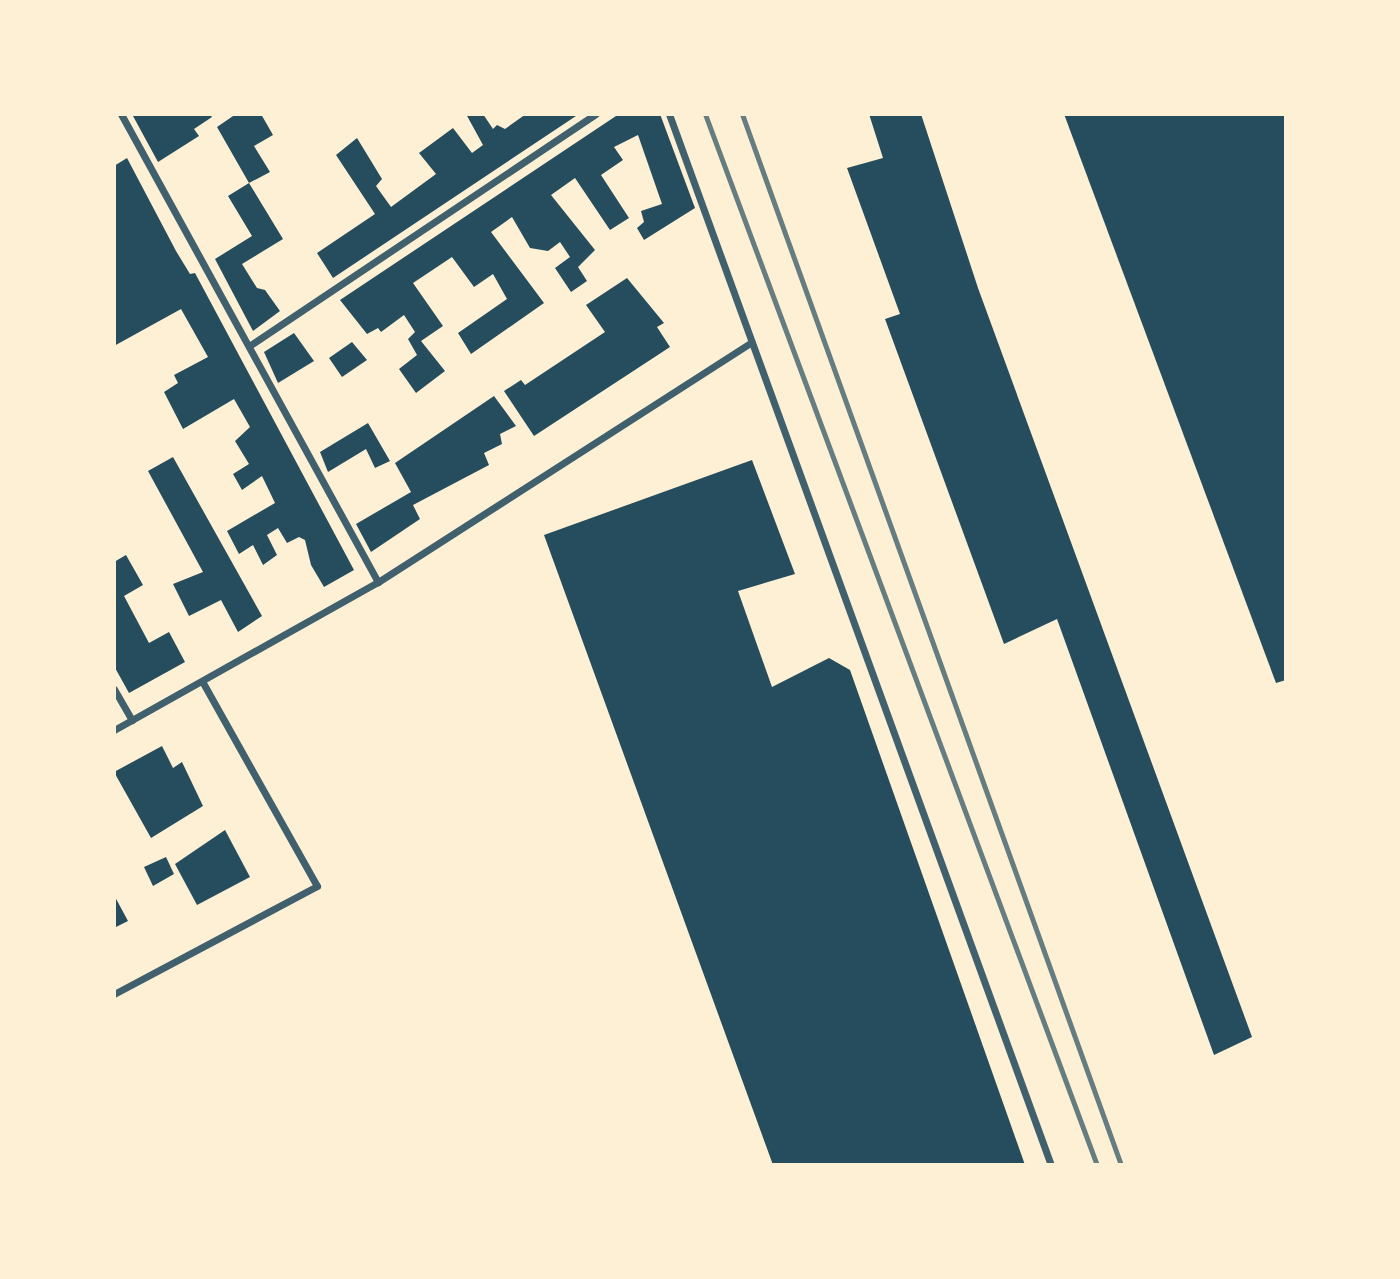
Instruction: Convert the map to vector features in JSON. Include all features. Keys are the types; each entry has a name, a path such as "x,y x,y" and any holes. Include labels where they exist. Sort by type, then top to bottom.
{"street":[{"path":"114,119 122,114 378,582"},
{"path":"249,346 595,114"},
{"path":"669,114 1051,1165"},
{"path":"114,730 203,683 378,582 752,342"},
{"path":"114,994 317,886 203,683"},
{"path":"114,689 132,720"}],"building":[{"path":"210,114 212,117 194,129 199,136 158,162 133,116"},
{"path":"236,114 261,114 273,135 254,146 270,172 249,183 217,127"},
{"path":"466,114 483,114 493,129 497,125 505,129 526,114 579,114 333,278 317,253 375,214 336,155 357,138 382,179 376,186 391,207 436,174 419,153 453,128 472,153 483,145"},
{"path":"619,114 660,114 695,208 644,240 637,228 644,222 641,211 662,204 638,135 614,147 623,160 601,175 629,218 610,230 575,178 551,195 595,250 578,267 587,281 571,292 555,268 570,257 560,242 548,251 530,248 512,217 491,232 544,303 471,354 458,333 507,299 493,274 474,287 452,257 413,283 443,326 421,341 445,371 416,393 399,369 417,355 408,339 415,332 404,315 381,332 378,328 367,334 340,300"},
{"path":"869,114 921,114 978,288 1252,1037 1214,1055 1057,619 1004,644 885,319 900,314 847,168 883,158"},
{"path":"1064,114 1286,114 1286,680 1276,683"},
{"path":"127,158 176,251 190,274 195,273 354,570 324,587 311,565 305,540 299,537 287,543 278,528 267,535 277,555 263,565 253,545 239,554 227,531 275,503 262,476 242,490 233,474 249,464 235,441 250,427 234,399 183,429 164,392 178,383 174,375 208,357 181,309 114,346 114,166"},
{"path":"249,183 283,239 242,264 257,288 265,290 280,311 253,331 215,259 252,236 228,196"},
{"path":"627,278 664,323 657,327 670,347 534,436 504,391 521,380 525,385 605,332 586,305"},
{"path":"294,333 314,361 278,383 264,352"},
{"path":"352,342 367,360 342,377 329,358"},
{"path":"494,396 516,426 500,434 502,444 484,453 489,465 413,505 420,519 371,552 356,524 411,492 395,463"},
{"path":"368,423 390,461 375,468 366,449 328,472 320,452"},
{"path":"173,457 262,616 238,632 221,600 189,616 173,584 203,572 148,471"},
{"path":"752,460 795,574 738,591 772,687 829,658 850,670 1025,1165 773,1165 544,535"},
{"path":"126,555 143,585 124,596 149,643 169,632 185,662 129,693 114,666 114,562"},
{"path":"162,746 173,768 182,762 203,806 151,838 114,772"},
{"path":"225,830 250,877 197,905 175,864"},
{"path":"166,857 174,874 153,886 144,867"},
{"path":"114,895 128,921 114,928"}],"railway":[{"path":"705,114 1097,1165"},
{"path":"742,114 1121,1165"}]}
